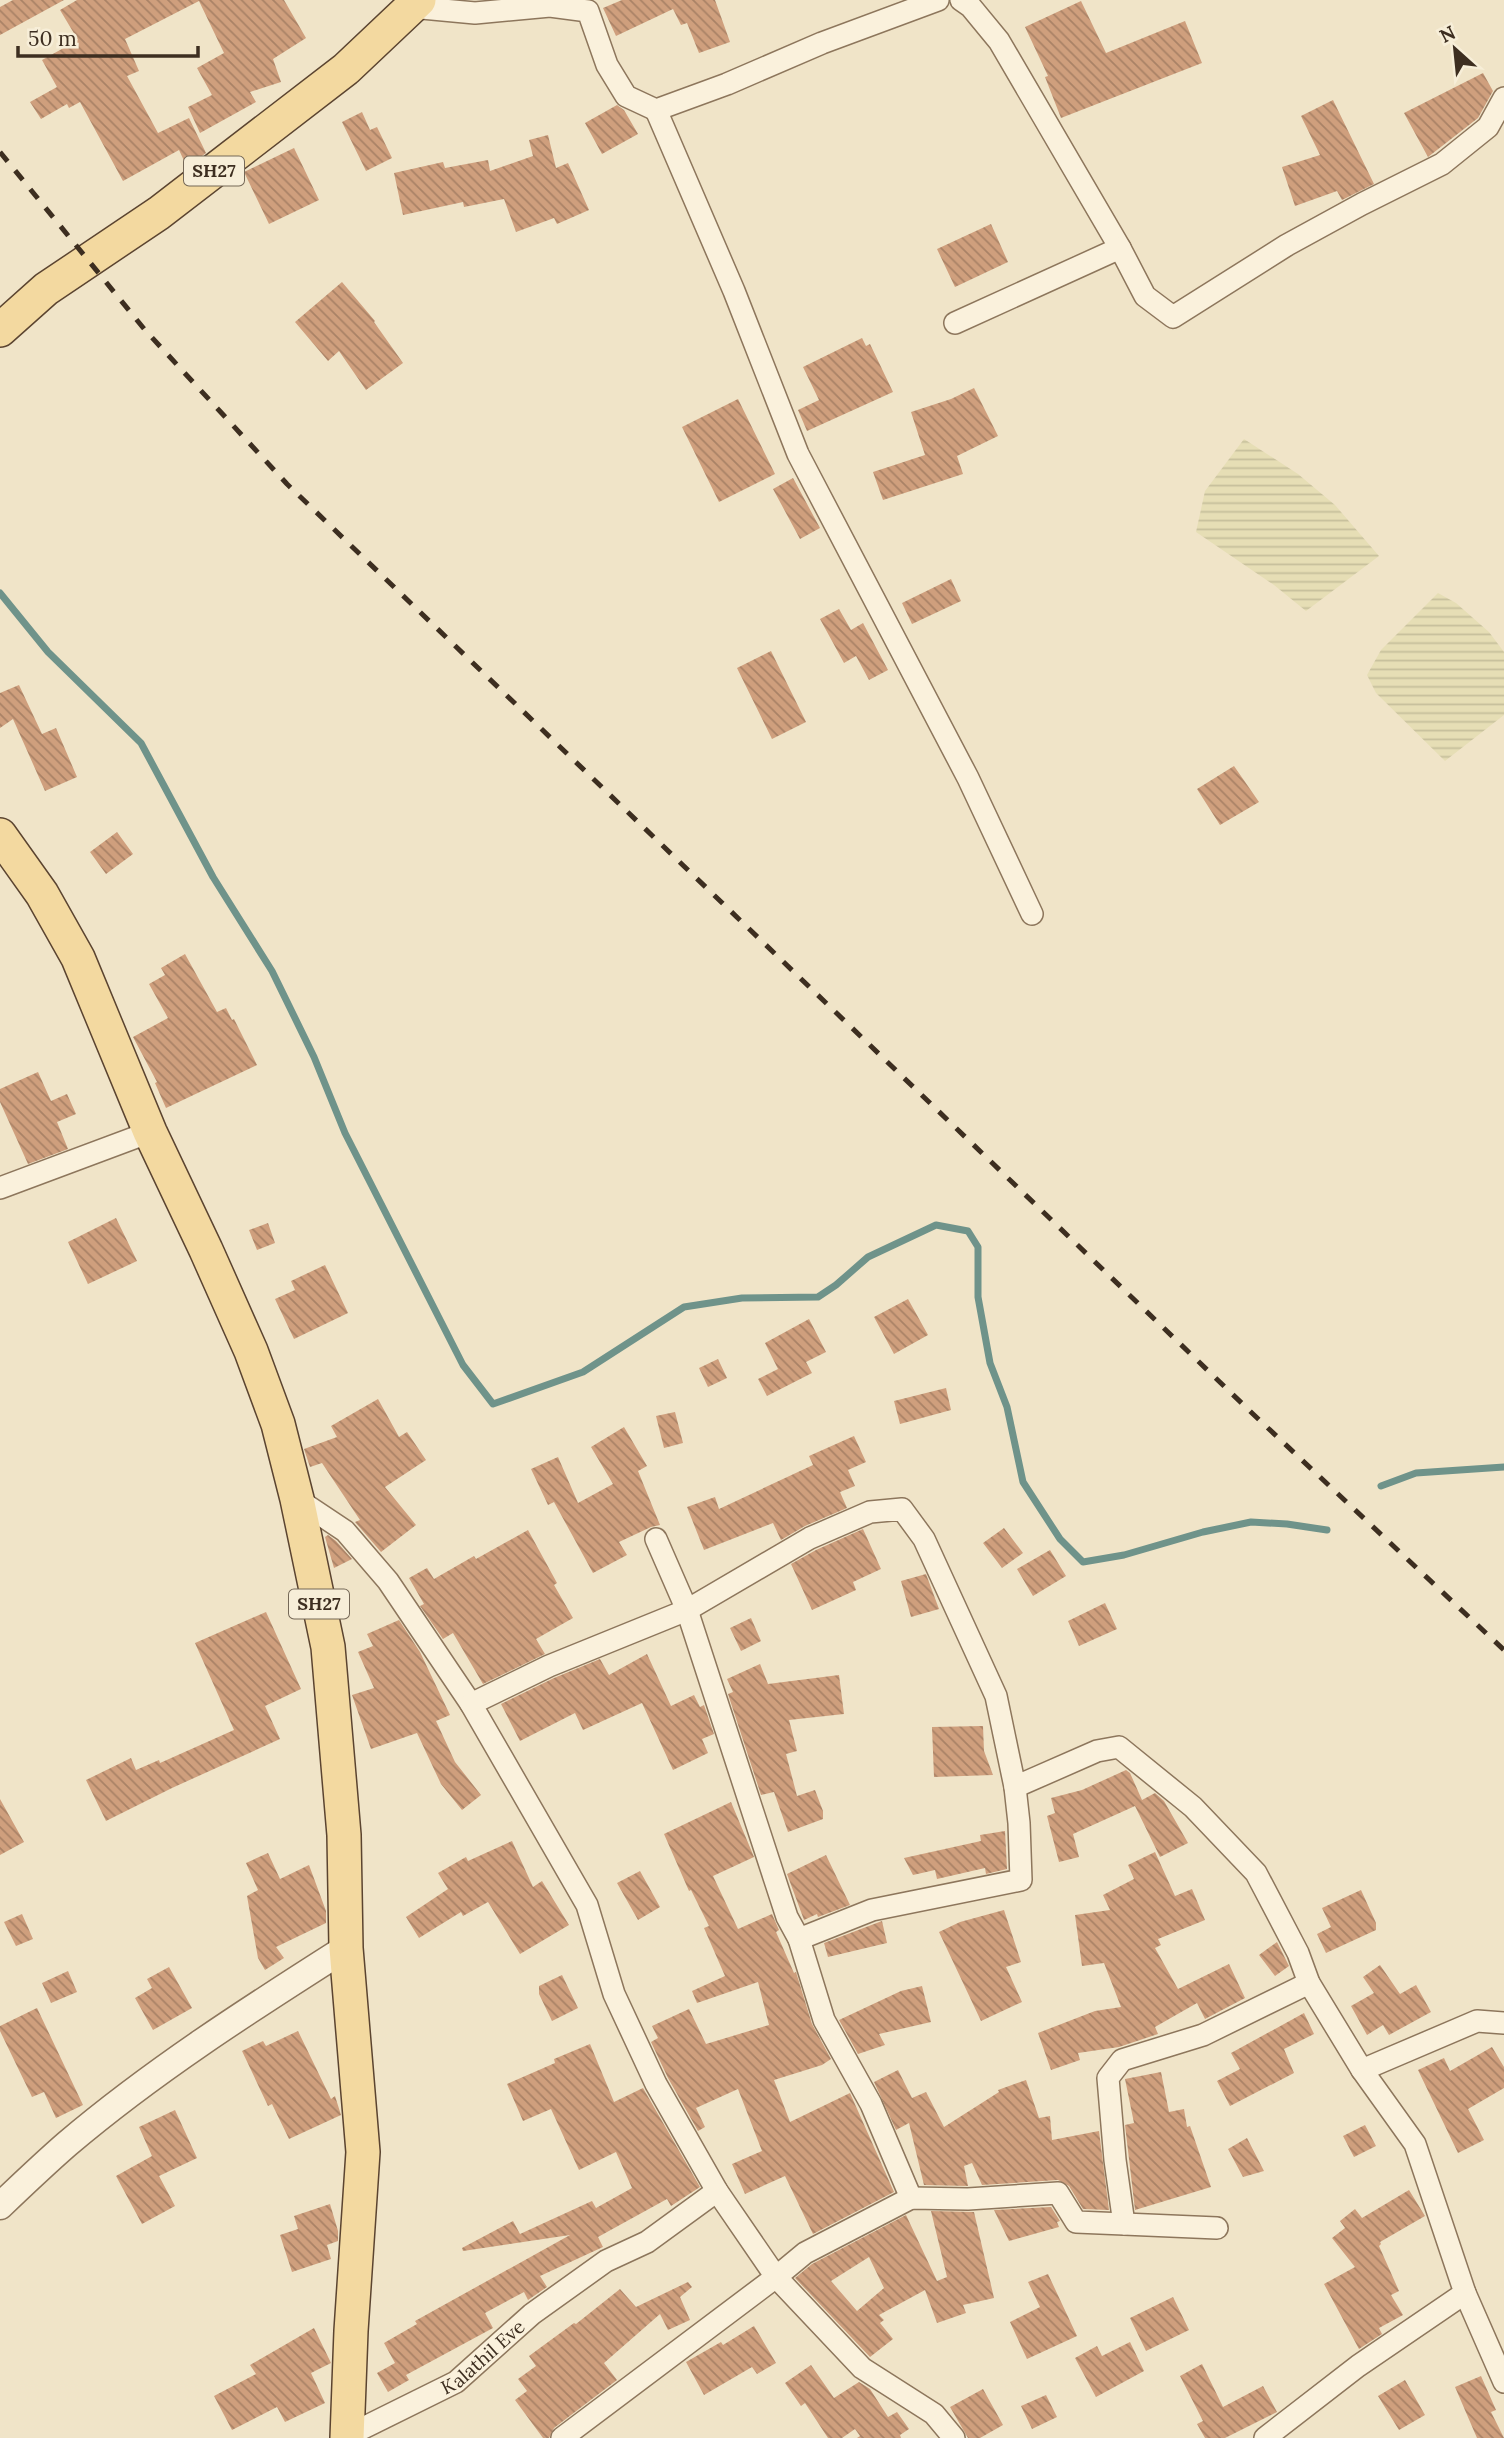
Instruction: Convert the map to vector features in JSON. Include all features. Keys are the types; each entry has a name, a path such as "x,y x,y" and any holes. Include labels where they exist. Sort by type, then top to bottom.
{"main road":[{"name":"SH27","path":"0,330 46,289 159,213 346,69 415,3"},
{"name":"SH27","path":"0,835 42,894 78,958 150,1132 251,1351 278,1424 298,1499 328,1647 344,1835 346,1948 363,2152 347,2437"}],"street":[{"path":"656,110 727,85 822,43 938,0"},
{"path":"961,0 971,6 999,41 1120,248 1145,296 1173,317 1287,246 1442,164 1488,127 1504,98"},
{"path":"415,3 475,13 550,6 588,11 607,65 626,96 656,110 734,291 798,454 968,778 1032,914"},
{"path":"956,323 1120,248"},
{"path":"0,1188 150,1132"},
{"path":"298,1499 345,1531 388,1581 471,1704 587,1905 614,1994 656,2084 717,2191 776,2277 862,2368 934,2414 954,2438"},
{"path":"471,1704 550,1666 687,1609 810,1538 870,1512 902,1508 924,1539 996,1696 1014,1787 1019,1824 1021,1880 872,1910 799,1938"},
{"path":"656,1539 687,1609 787,1917 799,1938 824,2020 871,2104 911,2198"},
{"path":"1014,1787 1097,1751 1119,1747 1193,1807 1256,1873 1298,1953 1309,1983 1362,2070 1415,2144 1465,2293 1504,2382"},
{"path":"0,2206 68,2144 149,2081 253,2008 346,1948"},
{"path":"1124,2224 1115,2161 1108,2078 1111,2073 1122,2060 1203,2035 1309,1983"},
{"path":"1362,2070 1477,2021 1504,2023"},
{"name":"Kalathil Eve","path":"347,2437 456,2382 532,2315 606,2261 646,2242 717,2191"},
{"path":"562,2438 805,2253 911,2198 968,2199 1058,2193 1076,2222 1217,2228"},
{"path":"1265,2438 1358,2366 1465,2293"}],"shaded area":[{"path":"1244,439 1298,474 1335,505 1379,556 1306,611 1274,585 1196,532 1205,491"},
{"path":"1438,593 1456,603 1489,632 1504,652 1504,715 1445,761 1376,693 1367,675 1381,650"}],"building":[{"path":"13,0 64,0 0,35 0,7"},
{"path":"77,0 284,0 306,38 273,59 281,82 250,92 256,102 200,133 188,107 212,95 197,68 224,53 199,1 125,39 139,71 127,76 158,133 189,118 206,153 187,167 179,150 123,181 80,102 69,108 67,104 41,119 30,102 57,87 42,60 78,40 60,10"},
{"path":"622,0 715,0 730,42 699,53 687,23 681,25 673,9 616,36 603,8"},
{"path":"1081,1 1106,53 1185,21 1202,63 1061,118 1045,77 1048,76 1025,27"},
{"path":"1483,73 1493,91 1478,118 1428,157 1404,113"},
{"path":"1333,100 1374,184 1342,200 1337,191 1295,206 1282,167 1320,155 1301,116"},
{"path":"617,105 624,110 638,134 602,154 585,123"},
{"path":"362,112 370,130 377,127 392,158 366,171 342,122"},
{"path":"548,135 556,168 568,163 589,210 557,224 554,218 516,232 504,199 464,207 463,202 403,215 394,173 443,162 445,168 488,160 490,171 533,156 529,140"},
{"path":"294,148 319,200 269,224 244,172"},
{"path":"991,224 1008,262 955,287 937,249"},
{"path":"342,282 375,321 403,363 366,390 339,351 328,361 295,322"},
{"path":"862,338 866,346 870,344 893,392 807,431 798,410 819,400 803,367"},
{"path":"974,388 998,436 957,456 963,474 883,500 873,472 925,455 911,412"},
{"path":"738,399 775,474 719,502 682,427"},
{"path":"793,478 820,528 800,539 773,489"},
{"path":"951,579 961,601 912,624 902,603"},
{"path":"839,609 851,630 863,623 888,670 869,680 856,656 844,663 820,619"},
{"path":"771,651 806,722 772,739 737,668"},
{"path":"19,685 42,734 56,728 77,777 45,791 13,719 0,728 0,693"},
{"path":"1234,766 1259,802 1220,825 1197,789"},
{"path":"117,832 133,854 106,874 90,852"},
{"path":"185,954 217,1012 226,1008 232,1020 234,1019 257,1065 166,1108 155,1083 157,1082 133,1037 168,1018 149,984 165,975 161,968"},
{"path":"38,1072 51,1101 67,1094 76,1114 57,1122 68,1149 28,1164 0,1102 0,1089"},
{"path":"116,1218 137,1261 88,1284 68,1242"},
{"path":"268,1223 275,1243 257,1250 249,1230"},
{"path":"325,1265 348,1313 294,1339 275,1299 295,1290 291,1281"},
{"path":"908,1299 928,1335 894,1354 874,1317"},
{"path":"809,1319 826,1352 806,1362 812,1373 767,1396 758,1379 778,1369 765,1343"},
{"path":"718,1359 727,1378 708,1387 699,1368"},
{"path":"946,1388 951,1410 900,1424 894,1401"},
{"path":"378,1399 399,1437 407,1432 426,1460 385,1487 416,1525 381,1552 355,1522 360,1520 322,1463 310,1467 304,1449 337,1437 331,1426"},
{"path":"675,1412 683,1443 664,1448 656,1416"},
{"path":"624,1427 647,1466 638,1471 660,1525 619,1542 627,1555 593,1573 554,1502 548,1505 531,1469 558,1457 578,1503 613,1484 591,1447"},
{"path":"854,1436 866,1462 848,1470 855,1486 840,1492 847,1508 805,1526 781,1540 773,1523 704,1550 687,1507 715,1497 719,1509 813,1465 809,1456"},
{"path":"1004,1528 1023,1553 1002,1568 983,1543"},
{"path":"863,1529 881,1569 853,1582 856,1590 812,1610 791,1564"},
{"path":"528,1530 573,1618 536,1639 545,1654 483,1684 453,1633 443,1639 420,1606 424,1604 409,1578 427,1568 434,1579"},
{"path":"328,1535 352,1559 334,1568 325,1537"},
{"path":"1050,1550 1066,1576 1033,1596 1017,1569"},
{"path":"926,1574 939,1609 911,1617 901,1581"},
{"path":"1105,1603 1117,1629 1079,1646 1068,1621"},
{"path":"266,1612 301,1689 265,1706 280,1739 106,1821 86,1780 131,1758 136,1770 159,1760 160,1763 234,1730 195,1643"},
{"path":"751,1618 761,1641 741,1651 730,1628"},
{"path":"399,1620 420,1652 450,1715 436,1721 455,1762 481,1795 462,1810 441,1784 417,1733 371,1749 352,1695 374,1688 358,1652 373,1646 367,1634"},
{"path":"647,1654 671,1706 694,1695 700,1707 704,1705 714,1734 702,1739 708,1753 673,1770 642,1703 583,1730 575,1713 520,1741 501,1704 600,1659 609,1675"},
{"path":"760,1664 768,1684 839,1675 844,1714 789,1720 797,1751 786,1754 797,1796 815,1790 823,1811 823,1819 788,1832 774,1792 761,1795 728,1694 733,1692 727,1679"},
{"path":"983,1726 984,1751 993,1775 934,1777 932,1727"},
{"path":"1126,1770 1130,1773 1142,1800 1155,1793 1164,1801 1188,1843 1160,1857 1135,1806 1073,1834 1079,1857 1059,1862 1047,1816 1055,1813 1051,1798 1082,1790"},
{"path":"0,1799 24,1842 0,1855"},
{"path":"731,1802 754,1857 713,1876 738,1929 772,1914 779,1930 776,1932 794,1973 796,1972 812,2024 831,2059 822,2065 774,2080 790,2122 850,2093 894,2192 813,2234 785,2176 745,2194 732,2164 762,2151 738,2089 696,2108 705,2127 698,2131 651,2042 658,2038 652,2026 689,2009 706,2044 769,2025 758,1982 697,2003 692,1991 725,1976 704,1928 709,1926 691,1890 689,1891 664,1834"},
{"path":"1005,1831 1007,1869 986,1874 985,1868 937,1879 935,1870 913,1875 904,1858 981,1841 980,1835"},
{"path":"512,1841 533,1887 542,1881 569,1925 520,1954 488,1902 463,1916 461,1912 419,1938 406,1917 448,1889 438,1873 466,1857 468,1861"},
{"path":"1155,1852 1175,1896 1192,1889 1205,1920 1158,1939 1161,1945 1155,1948 1178,1989 1229,1964 1245,1998 1205,2019 1197,2003 1155,2027 1158,2034 1119,2047 1078,2053 1080,2060 1051,2070 1038,2033 1095,2011 1121,2007 1104,1963 1082,1966 1075,1915 1110,1910 1103,1895 1134,1879 1128,1865"},
{"path":"268,1853 280,1879 309,1865 326,1911 326,1923 276,1947 284,1958 265,1970 258,1958 247,1896 258,1890 246,1863"},
{"path":"826,1855 850,1905 804,1920 787,1874"},
{"path":"640,1871 660,1907 638,1920 617,1883"},
{"path":"1361,1890 1376,1923 1376,1930 1326,1953 1317,1934 1331,1927 1322,1908"},
{"path":"1004,1910 1021,1962 1006,1967 1022,2002 981,2021 939,1932 960,1922"},
{"path":"22,1914 33,1939 16,1946 4,1922"},
{"path":"882,1921 887,1943 828,1957 824,1943"},
{"path":"1277,1942 1289,1966 1275,1976 1259,1955"},
{"path":"1380,1965 1400,1994 1416,1985 1431,2012 1389,2035 1383,2025 1367,2035 1351,2006 1374,1993 1363,1977"},
{"path":"169,1967 192,2008 153,2030 135,1998 152,1988 147,1979"},
{"path":"68,1971 77,1992 51,2003 42,1983"},
{"path":"562,1975 578,2008 552,2021 539,1994 539,1986"},
{"path":"922,1986 931,2022 879,2034 885,2045 858,2054 839,2020 901,1991"},
{"path":"37,2008 83,2105 56,2118 44,2092 32,2097 0,2031 0,2026"},
{"path":"1304,2013 1314,2034 1284,2049 1294,2073 1230,2106 1217,2081 1240,2069 1231,2053"},
{"path":"298,2031 331,2099 335,2096 341,2115 289,2139 272,2104 268,2106 242,2051 263,2041 266,2046"},
{"path":"590,2044 614,2102 643,2088 700,2187 671,2206 667,2199 598,2237 603,2247 540,2276 547,2287 528,2300 524,2292 485,2313 493,2328 406,2375 409,2380 388,2392 377,2373 395,2363 384,2343 417,2324 415,2321 570,2235 463,2251 462,2248 513,2221 520,2234 592,2201 596,2208 632,2188 616,2152 579,2170 551,2109 523,2121 507,2084 555,2063 554,2059"},
{"path":"1492,2047 1504,2067 1504,2088 1468,2109 1484,2140 1458,2153 1418,2070 1444,2058 1450,2071"},
{"path":"898,2070 912,2098 926,2092 944,2127 999,2092 998,2090 1026,2080 1039,2118 1050,2116 1052,2140 1099,2131 1109,2210 1083,2209 1069,2186 1058,2180 982,2185 972,2163 964,2166 968,2186 924,2185 909,2123 896,2130 874,2082"},
{"path":"1161,2072 1169,2112 1184,2109 1187,2127 1190,2126 1211,2187 1135,2210 1125,2125 1134,2123 1125,2079"},
{"path":"175,2110 197,2158 159,2176 175,2206 142,2224 116,2176 152,2156 139,2127"},
{"path":"1365,2125 1376,2146 1354,2157 1343,2136"},
{"path":"1247,2138 1264,2171 1243,2177 1228,2149"},
{"path":"1409,2190 1425,2216 1380,2242 1379,2246 1399,2291 1391,2295 1403,2315 1379,2328 1382,2334 1359,2349 1324,2284 1355,2267 1332,2238 1345,2228 1340,2221 1355,2209 1362,2218"},
{"path":"330,2204 338,2231 338,2241 327,2245 331,2259 292,2272 280,2235 298,2229 294,2216"},
{"path":"1051,2207 1060,2221 1057,2222 1059,2227 1009,2241 994,2210"},
{"path":"931,2211 974,2212 994,2298 963,2305 966,2313 937,2323 925,2290 879,2315 884,2320 880,2323 893,2339 870,2357 795,2278 812,2264 906,2215 937,2281 947,2277","holes":["869,2257 884,2288 857,2311 831,2281"]},
{"path":"1048,2274 1077,2336 1027,2359 1010,2322 1040,2307 1028,2282"},
{"path":"688,2282 692,2287 680,2297 690,2320 668,2330 660,2314 604,2363 617,2380 554,2428 549,2438 543,2438 515,2400 527,2391 518,2379 536,2366 529,2356 620,2289 636,2307"},
{"path":"1173,2297 1189,2330 1146,2351 1130,2318"},
{"path":"754,2326 776,2363 757,2374 752,2367 704,2395 686,2362 721,2342 723,2345"},
{"path":"314,2328 331,2363 311,2373 325,2403 285,2422 277,2407 232,2430 214,2396 256,2374 250,2365"},
{"path":"1130,2342 1144,2371 1096,2397 1075,2358 1097,2346 1102,2356"},
{"path":"1202,2364 1223,2407 1263,2386 1277,2412 1225,2438 1205,2438 1197,2424 1203,2421 1180,2376"},
{"path":"811,2365 834,2398 859,2382 870,2389 888,2417 897,2412 909,2429 900,2435 901,2438 857,2438 860,2436 855,2429 842,2438 828,2438 805,2403 801,2406 785,2383"},
{"path":"1481,2376 1496,2410 1491,2412 1504,2438 1477,2438 1455,2387"},
{"path":"1405,2380 1425,2415 1399,2430 1378,2396"},
{"path":"983,2389 1003,2425 980,2438 968,2438 950,2407"},
{"path":"1046,2395 1057,2417 1032,2429 1021,2406"}],"waterway":[{"path":"0,593 48,652 141,743 213,877 272,971 314,1057 345,1133 463,1365 493,1404 583,1372 684,1307 742,1298 818,1297 868,1257 936,1225 968,1231 978,1247 978,1297 990,1363 1007,1407 1023,1482 1060,1539 1083,1562 1124,1555 1203,1532 1251,1522 1327,1530"},
{"path":"1381,1486 1416,1473 1504,1467"}],"railway":[{"path":"0,152 145,330 287,484 1253,1414 1504,1650"}]}
